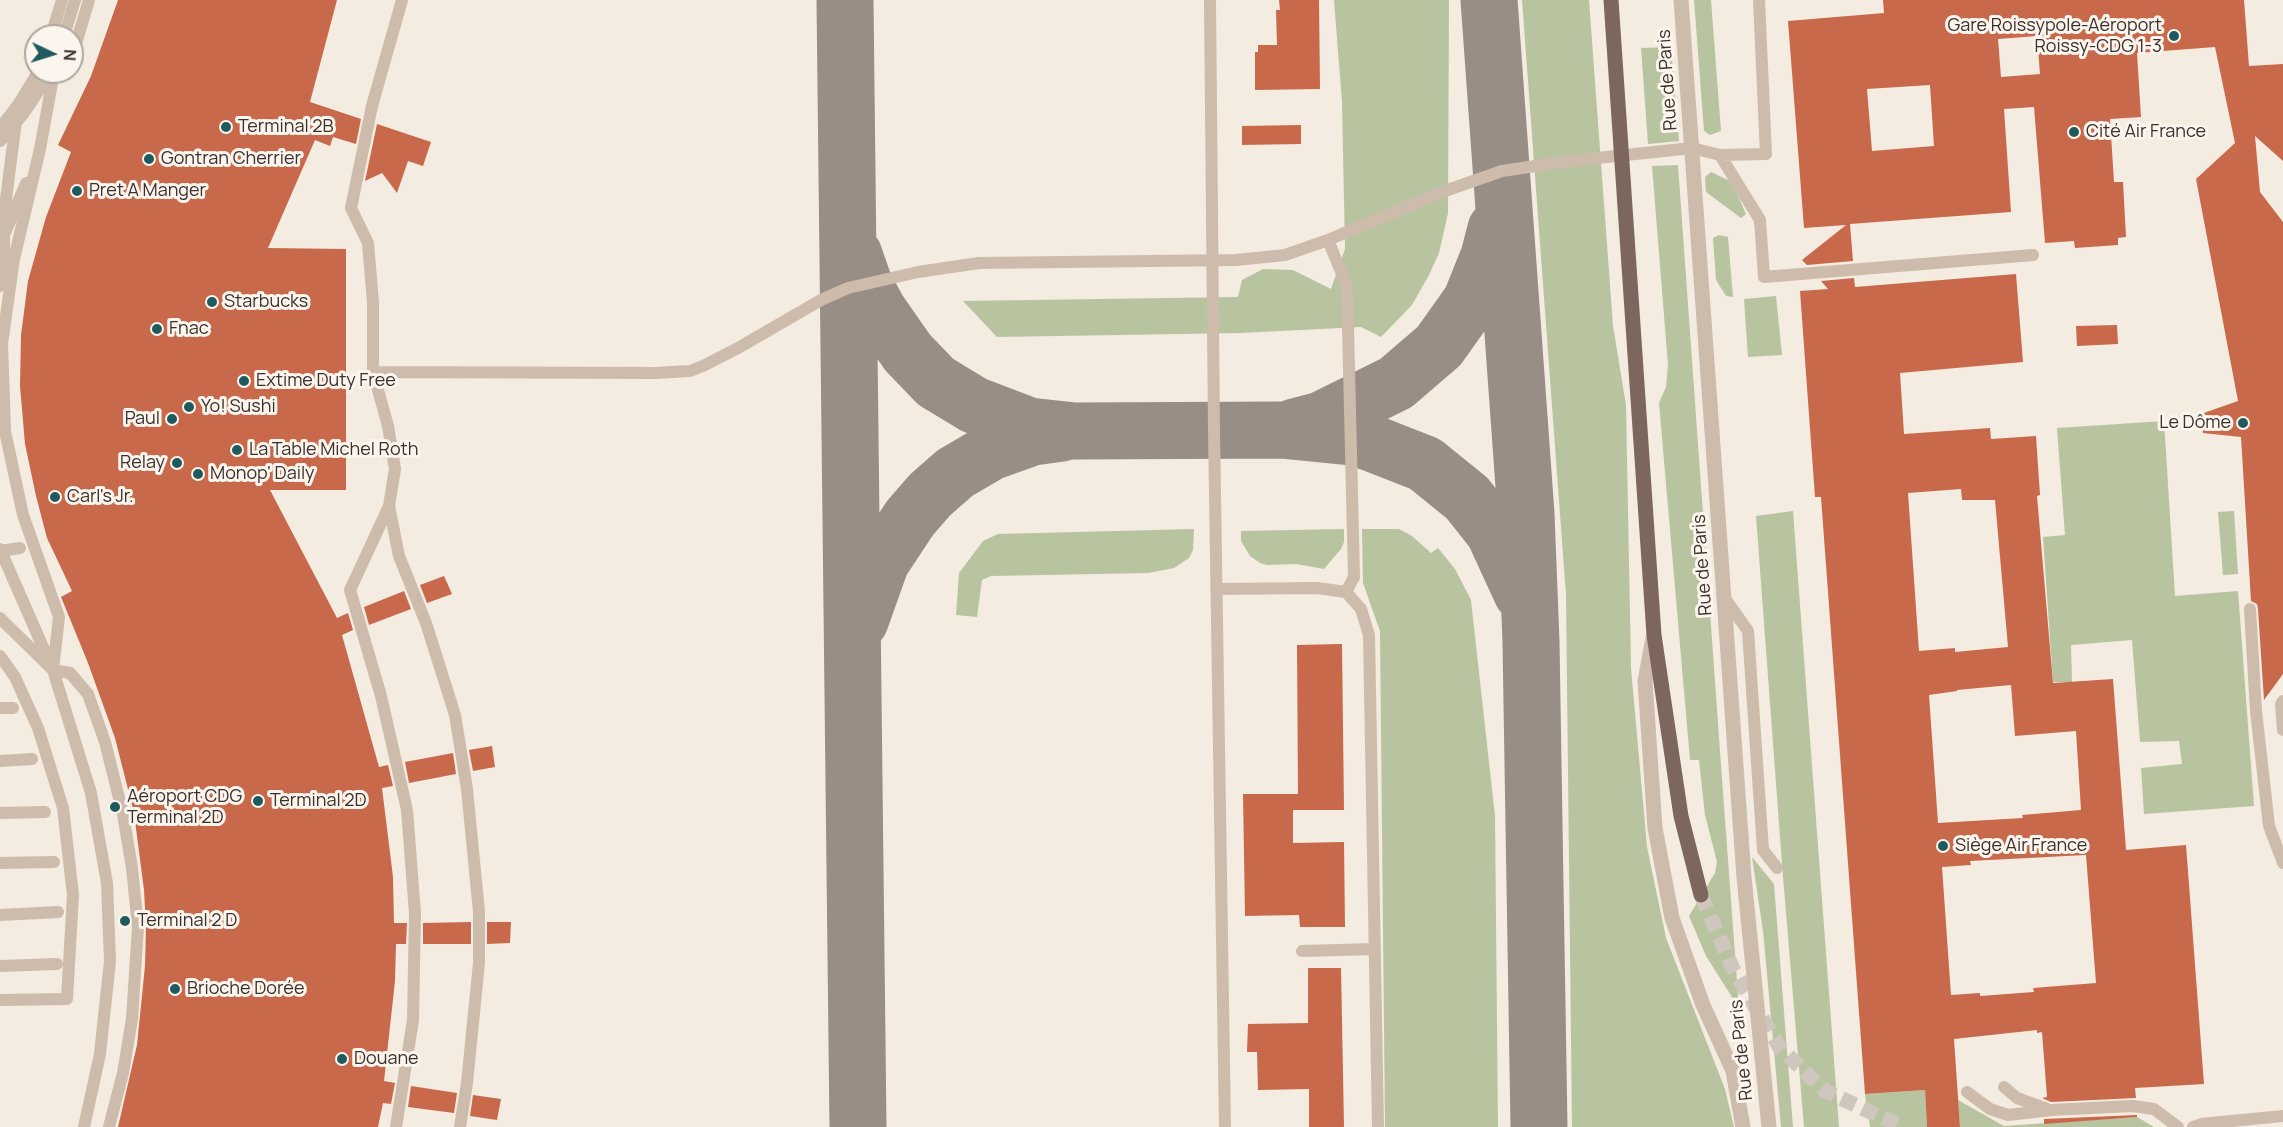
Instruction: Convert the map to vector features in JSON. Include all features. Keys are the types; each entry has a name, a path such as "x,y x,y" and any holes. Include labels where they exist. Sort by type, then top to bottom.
{"main road":[{"path":"1611,0 1654,635 1681,816 1701,895"}],"street":[{"name":"Rue de Paris","path":"1682,0 1744,877 1769,1127"},
{"path":"1654,635 1645,681 1655,828 1672,918 1703,1005 1733,1071 1743,1127"}],"lane":[{"path":"55,24 62,0"},
{"path":"68,24 75,0"},
{"path":"82,24 89,0"},
{"path":"396,1127 413,1020 415,913 408,821 381,696 350,590 389,506 395,469 388,426 373,372 373,302 368,243 351,208 372,106 402,0"},
{"path":"1210,0 1216,589 1225,1127"},
{"path":"373,372 655,373 690,371 738,348 821,300 848,288 918,272 979,263 1212,260 1285,255 1328,240 1442,192 1502,171 1569,161 1692,148 1720,155 1766,154 1759,0"},
{"path":"0,128 31,84"},
{"path":"0,141 45,84"},
{"path":"51,84 40,149 14,259 2,344 5,431 23,515 58,617 53,670"},
{"path":"0,286 4,269 2,212 18,105"},
{"path":"2,241 40,149"},
{"path":"1720,155 1761,220 1764,277 2032,255"},
{"path":"1328,240 1347,286 1354,577 1346,592"},
{"path":"389,506 399,556 426,622 455,715 467,789 478,912 478,963 467,1083 460,1127"},
{"path":"20,548 0,550 53,670 91,793 107,883 110,961 100,1054 84,1127"},
{"path":"1216,589 1317,588 1346,592 1361,609 1369,635 1378,1127"},
{"path":"1725,597 1748,632 1763,850 1777,868"},
{"path":"2250,609 2256,711 2269,826 2283,861"},
{"path":"0,618 53,670 70,674 88,694 107,752 123,814 132,868 138,927 132,1019 123,1073 110,1127"},
{"path":"0,656 15,677 38,728 63,808 73,895 67,999 0,1000"},
{"path":"2283,701 2281,704 2283,730"},
{"path":"0,761 32,759"},
{"path":"0,813 45,812"},
{"path":"0,863 54,862"},
{"path":"0,915 58,912"},
{"path":"1302,951 1375,949"},
{"path":"0,966 57,964"},
{"path":"2004,1087 2018,1098 2051,1110"},
{"path":"1966,1092 1990,1109 2008,1115 2051,1110 2133,1106 2154,1109 2178,1127"},
{"path":"2193,1127 2201,1124 2283,1116"}],"green space":[{"path":"1334,0 1449,0 1448,213 1439,253 1429,275 1412,305 1381,337 1361,327 1240,333 997,337 963,301 1238,297 1242,280 1263,269 1293,270 1331,289 1345,249 1342,102"},
{"path":"1522,0 1589,0 1613,326 1626,405 1631,668 1647,847 1666,938 1725,1089 1734,1127 1572,1127 1566,595"},
{"path":"1694,0 1711,0 1721,131 1710,135 1704,131"},
{"path":"1671,47 1679,141 1648,144 1641,48"},
{"path":"1678,165 1739,1008 1706,956 1689,916 1715,873 1717,862 1705,815 1699,760 1690,760 1659,403 1666,387 1668,365 1652,166"},
{"path":"1711,172 1732,182 1746,214 1741,218 1706,192 1705,177"},
{"path":"1719,235 1728,237 1733,297 1726,296 1716,280 1713,238"},
{"path":"1776,296 1782,355 1748,357 1744,299"},
{"path":"2164,421 2175,596 2238,591 2254,806 2144,814 2141,768 2182,764 2179,741 2140,742 2132,640 2071,645 2072,682 2053,682 2043,537 2065,535 2057,428"},
{"path":"1793,511 1839,1127 1804,1127 1756,516"},
{"path":"2234,511 2238,574 2223,575 2218,512"},
{"path":"1194,529 1193,550 1189,558 1174,568 1148,573 991,576 982,580 977,617 956,615 959,573 983,541 998,534"},
{"path":"1344,529 1344,542 1341,549 1324,569 1296,564 1267,565 1260,563 1250,556 1241,541 1241,531"},
{"path":"1362,529 1399,529 1412,536 1431,553 1438,548 1455,569 1471,600 1495,816 1498,1127 1385,1127 1380,631 1363,583"},
{"path":"1752,857 1774,884 1793,1127 1781,1127 1763,931"},
{"path":"1925,1090 1927,1127 1870,1127 1865,1094"},
{"path":"1958,1100 2004,1126 2137,1117 2154,1127 1960,1127"}],"building":[{"path":"118,0 337,0 310,102 361,119 356,144 333,137 330,146 315,140 268,248 346,249 346,490 270,490 337,618 348,613 353,630 342,635 379,767 388,765 393,786 382,788 393,877 394,923 407,923 406,944 396,944 395,981 384,1081 395,1083 391,1104 383,1103 378,1127 118,1127 137,1045 145,966 144,890 134,813 115,738 61,597 72,591 47,538 36,496 25,444 20,386 21,335 28,281 46,217 71,152 58,145 91,76"},
{"path":"1279,0 1319,0 1320,89 1255,90 1255,52 1258,52 1258,45 1277,45 1276,10 1280,10"},
{"name":"Cité Air France","path":"1883,0 2244,0 2249,66 2283,64 2283,161 2255,136 2260,192 2283,222 2283,674 2264,700 2258,609 2257,604 2251,601 2241,437 2203,433 2201,414 2238,401 2196,179 2235,143 2215,47 2137,53 2141,117 2110,119 2114,182 2123,182 2126,237 2118,238 2118,245 2075,248 2074,241 2045,243 2034,107 2004,109 2011,212 1850,224 1853,261 1807,265 1802,260 1846,225 1804,228 1788,21 1884,13","holes":["2037,36 2040,74 2001,77 1998,39","1930,85 1934,146 1872,151 1867,89"]},
{"path":"377,124 431,142 423,166 408,161 397,193 382,173 365,181"},
{"path":"1301,125 1301,144 1242,145 1242,126"},
{"path":"2016,274 2023,362 1900,373 1904,434 1990,428 1991,439 2036,436 2040,495 2037,496 2053,683 2113,679 2126,850 2186,845 2204,1084 2135,1088 2136,1098 2051,1102 2042,1098 2047,1097 2042,1032 2037,1033 2037,1030 1954,1039 1960,1127 1927,1127 1925,1090 1865,1094 1821,497 1815,497 1800,291 1828,289 1821,281 1854,278 1855,287","holes":["1961,489 1962,500 1995,500 2008,647 1955,652 1955,648 1919,651 1908,493","2011,685 2015,736 2076,731 2081,810 2022,815 2023,818 1938,823 1929,695","2086,855 2096,983 2033,988 2034,992 1980,996 1980,993 1951,995 1942,867 1971,865 1970,861"]},
{"path":"2117,325 2118,344 2077,346 2076,326"},
{"path":"444,576 452,594 427,603 420,585"},
{"path":"404,591 411,609 369,625 364,607"},
{"path":"1342,644 1344,810 1293,810 1293,843 1344,842 1345,927 1300,927 1299,915 1245,916 1243,794 1298,794 1297,645"},
{"path":"492,746 495,767 473,771 469,750"},
{"path":"453,753 456,774 409,783 405,762"},
{"path":"471,922 471,944 423,944 423,923"},
{"path":"487,922 511,922 510,943 487,944"},
{"path":"1308,968 1341,968 1344,1127 1309,1127 1309,1089 1258,1090 1257,1052 1247,1052 1248,1024 1308,1023"},
{"path":"411,1086 457,1093 454,1113 408,1107"},
{"path":"473,1095 501,1099 497,1120 470,1116"},
{"path":"2137,1115 2137,1117 2044,1124 2044,1119"}],"taxiway":[{"path":"845,0 858,1127"},
{"path":"1489,0 1526,514 1531,642 1539,1127"},
{"path":"1294,427 1321,420 1396,383 1439,346 1471,301 1489,256 1496,229"},
{"path":"854,255 864,284 878,310 908,353 936,382 974,405 1029,426 1075,431 1281,430 1351,437 1369,442 1425,464 1467,498 1494,532 1522,593"},
{"path":"860,621 881,562 910,518 930,495 955,473 991,452 1033,437 1062,433"}],"tunnel":[{"path":"1701,895 1733,969 1780,1048 1825,1091 1903,1127"}],"place":[{"name":"Gare Roissypole-Aéroport Roissy-CDG 1-3","path":"2174,36"},
{"name":"Terminal 2B","path":"226,127"},
{"name":"Cité Air France","path":"2074,132"},
{"name":"Gontran Cherrier","path":"149,159"},
{"name":"Pret A Manger","path":"77,191"},
{"name":"Starbucks","path":"212,302"},
{"name":"Fnac","path":"157,329"},
{"name":"Extime Duty Free","path":"244,381"},
{"name":"Yo! Sushi","path":"189,407"},
{"name":"Paul","path":"172,419"},
{"name":"Le Dôme","path":"2243,423"},
{"name":"La Table Michel Roth","path":"237,450"},
{"name":"Relay","path":"177,463"},
{"name":"Monop' Daily","path":"198,474"},
{"name":"Carl's Jr.","path":"55,497"},
{"name":"Terminal 2D","path":"258,801"},
{"name":"Aéroport CDG Terminal 2D","path":"115,807"},
{"name":"Siège Air France","path":"1943,846"},
{"name":"Terminal 2 D","path":"125,921"},
{"name":"Brioche Dorée","path":"175,989"},
{"name":"Douane","path":"342,1059"}]}
